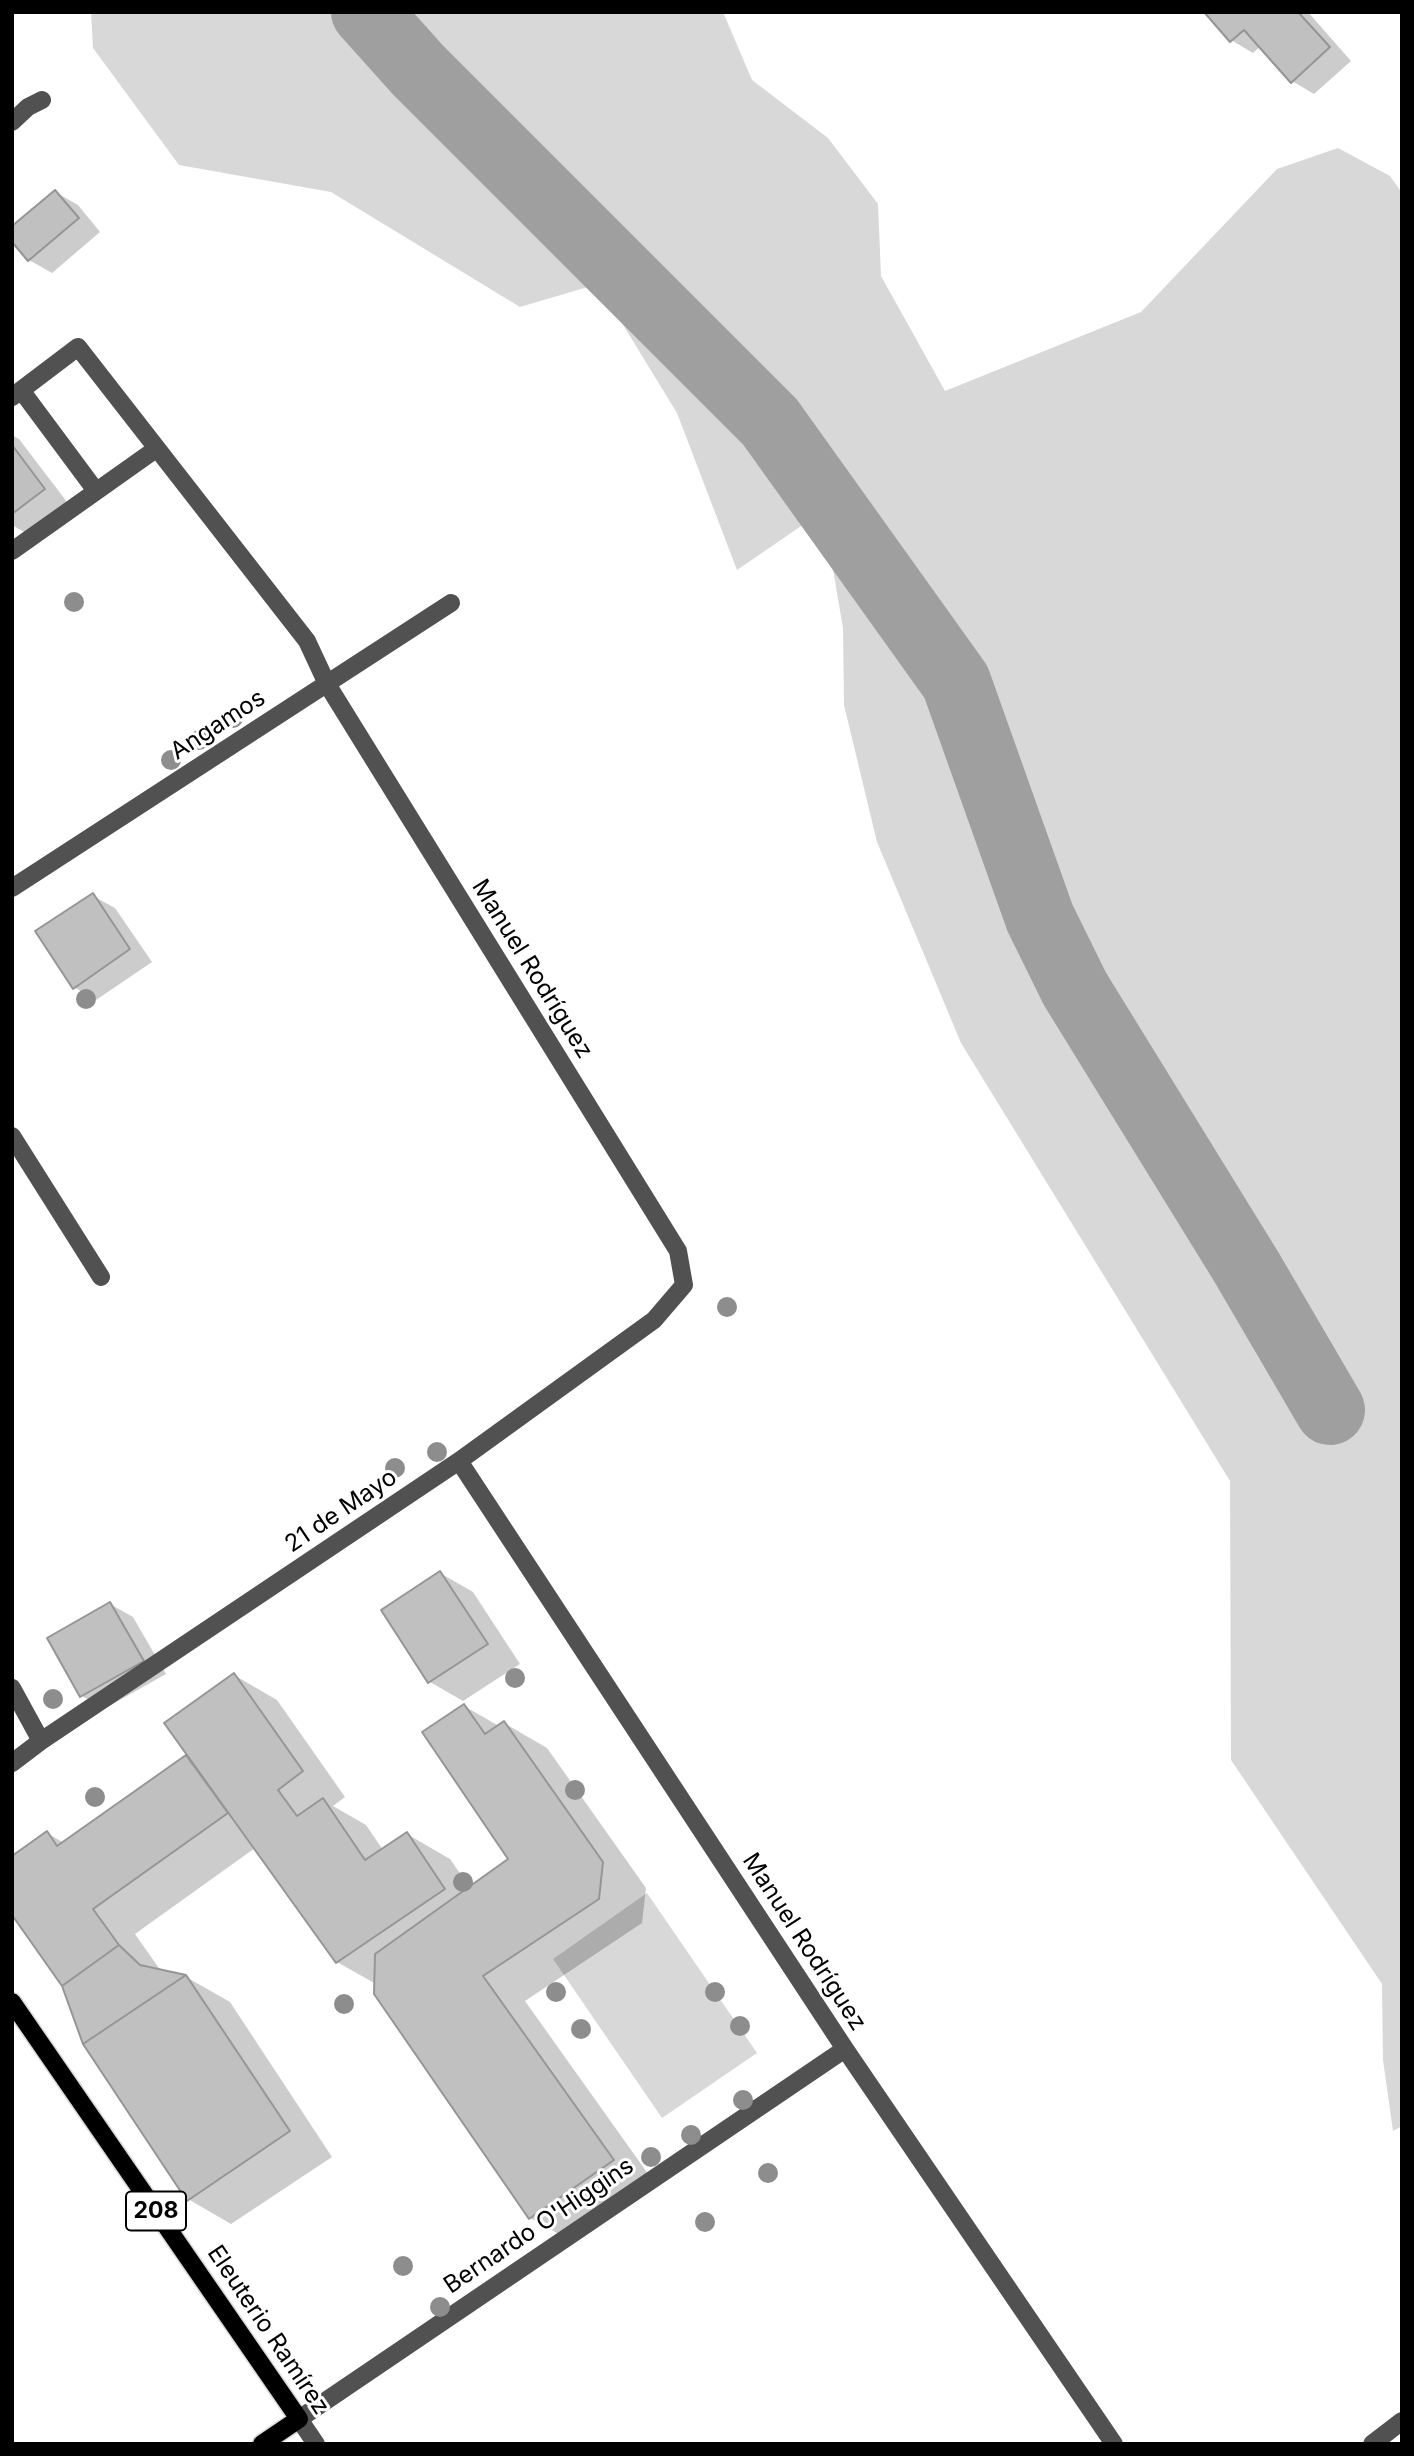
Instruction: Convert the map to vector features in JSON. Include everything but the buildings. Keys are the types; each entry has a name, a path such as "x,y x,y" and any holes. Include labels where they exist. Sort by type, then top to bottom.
{"main road":[{"name":"Eleuterio Ramírez","path":"12,2002 299,2419"},
{"name":"Bernardo O'Higgins","path":"262,2444 299,2419"}],"street":[{"path":"12,122 42,100"},
{"name":"Manuel Rodríguez","path":"17,393 78,347 307,641 327,684 678,1251 684,1285"},
{"path":"17,393 96,491"},
{"path":"12,551 156,449"},
{"name":"Angamos","path":"12,888 451,603"},
{"path":"12,1136 101,1277"},
{"name":"21 de Mayo","path":"12,1763 459,1461 654,1320 684,1285"},
{"name":"Manuel Rodríguez","path":"459,1461 845,2049 1114,2444"},
{"path":"12,1688 41,1741"},
{"name":"Bernardo O'Higgins","path":"299,2419 845,2049"},
{"name":"Eleuterio Ramírez","path":"299,2419 316,2444"},
{"path":"1372,2444 1402,2421"}],"shaded area":[{"path":"91,12 723,12 752,80 828,138 878,204 881,276 945,391 1141,312 1277,169 1338,148 1390,176 1402,193 1402,2126 1393,2131 1383,2060 1382,1984 1231,1760 1230,1481 961,1043 877,842 844,705 843,628 823,511 737,570 677,413 598,284 520,307 331,192 179,165 93,48"},
{"path":"647,1893 757,2053 662,2118 553,1959"}],"waterway":[{"path":"366,12 418,70 770,422 956,682 1040,918 1075,989 1247,1268 1330,1410"}]}
